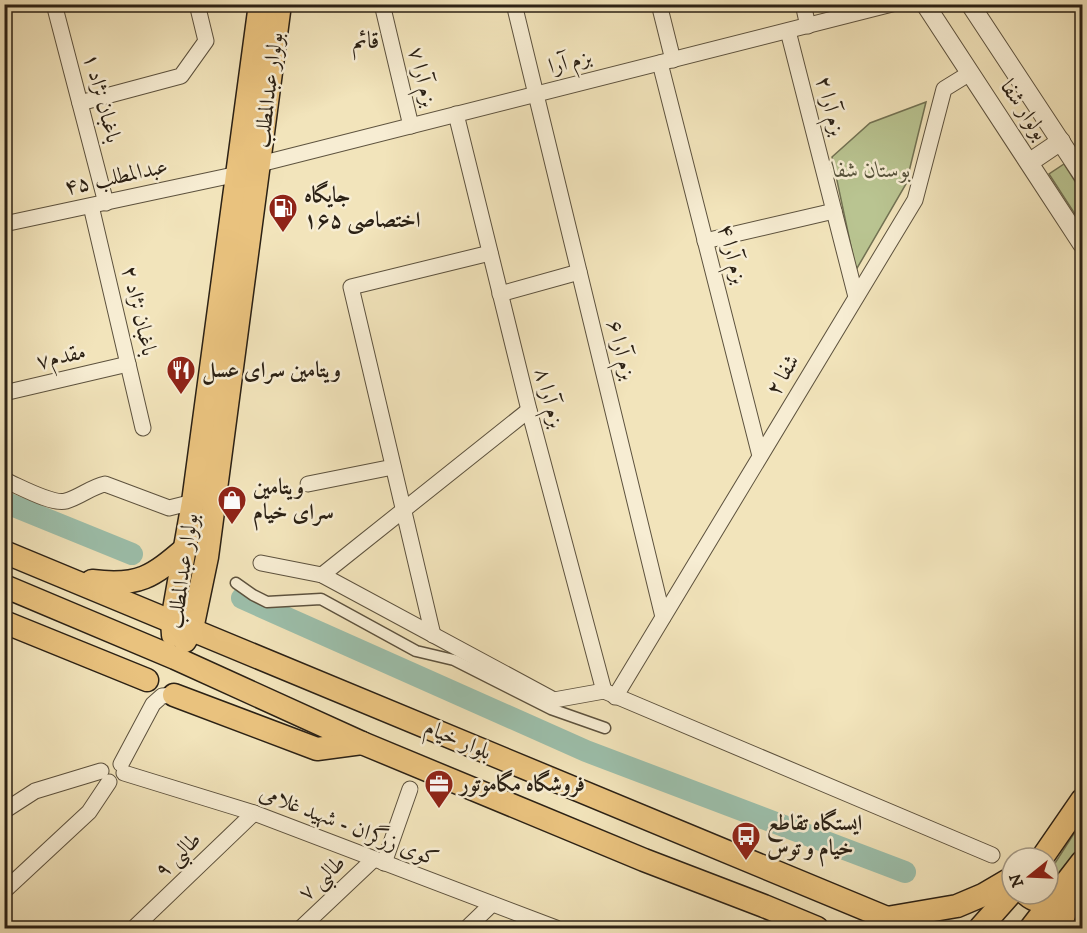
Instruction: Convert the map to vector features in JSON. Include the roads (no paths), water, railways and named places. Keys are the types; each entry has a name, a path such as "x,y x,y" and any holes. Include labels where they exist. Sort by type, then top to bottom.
{"main road":[{"name":"بولوار عبدالمطلب","path":"182,625 187,547 260,4"},
{"name":"بولوار عبدالمطلب","path":"175,658 182,625 207,557 280,4"},
{"path":"69,578 116,584 140,580 164,567 187,547"},
{"name":"بلوار خیام","path":"4,552 911,928"},
{"name":"بلوار خیام","path":"4,586 175,658 362,743 644,860 817,928"},
{"path":"4,622 147,680"},
{"path":"174,695 317,749 362,743"},
{"path":"1050,846 1083,800"},
{"path":"1060,892 1083,862"},
{"path":"1059,928 1083,867"},
{"path":"887,918 957,906 1000,885"},
{"path":"764,906 787,928"},
{"path":"980,928 1000,906"},
{"path":"1031,928 1049,906"}],"street":[{"name":"باغبان نژاد ۱","path":"54,4 80,103 98,204"},
{"path":"80,103 181,76 206,41 196,4"},
{"name":"بزم آرا ۷","path":"382,4 411,126"},
{"name":"بزم آرا ۶","path":"514,4 663,617"},
{"name":"بزم آرا ۴","path":"659,4 666,61 705,241 760,456"},
{"path":"803,4 808,26"},
{"name":"بزم آرا","path":"260,164 892,4"},
{"name":"بولوار شفا","path":"925,4 1083,244"},
{"name":"بولوار شفا","path":"970,4 1080,166"},
{"name":"بزم آرا ۲","path":"788,31 856,297"},
{"name":"شفا ۲","path":"609,694 663,617 915,200 944,89 969,73"},
{"name":"بزم آرا ۸","path":"456,114 529,410 609,694"},
{"path":"1030,162 1061,141"},
{"name":"عبدالمطلب ۴۵","path":"4,224 238,174 260,164"},
{"name":"باغبان نژاد ۲","path":"98,204 128,364 143,428"},
{"path":"705,241 834,211"},
{"path":"433,635 351,287 490,253"},
{"path":"500,294 579,272"},
{"name":"مقدم۷","path":"4,393 128,364"},
{"path":"322,575 529,410"},
{"path":"308,484 393,467"},
{"path":"4,480 52,501 64,502 95,486 105,484 169,508 193,502"},
{"path":"261,563 322,575 554,700 609,694 992,855"},
{"path":"236,583 267,602 321,599 416,651 454,660 551,709 605,728"},
{"path":"4,811 34,791 105,777 119,781 120,765 149,698 151,689 147,680"},
{"path":"120,765 153,704 162,696 174,695"},
{"name":"کوی زرگران - شهید غلامی","path":"120,765 254,813 556,928"},
{"path":"4,891 89,812 105,777"},
{"path":"379,861 410,789"},
{"name":"طالبی ۹","path":"134,928 254,813"},
{"name":"طالبی ۷","path":"301,928 379,861"},
{"path":"467,928 492,904"}],"waterway":[{"path":"4,502 132,554"},
{"path":"242,598 586,751 905,872"}],"place":[{"name":"جایگاه اختصاصی ۱۶۵","path":"283,234"},
{"name":"ویتامین سرای عسل","path":"181,396"},
{"name":"ویتامین سرای خیام","path":"232,526"},
{"name":"فروشگاه مگاموتور","path":"439,810"},
{"name":"ایستگاه تقاطع خیام و توس","path":"746,862"}],"district":[{"name":"قائم","path":"366,41"}],"park label":[{"name":"بوستان شفا","path":"872,170"}]}
